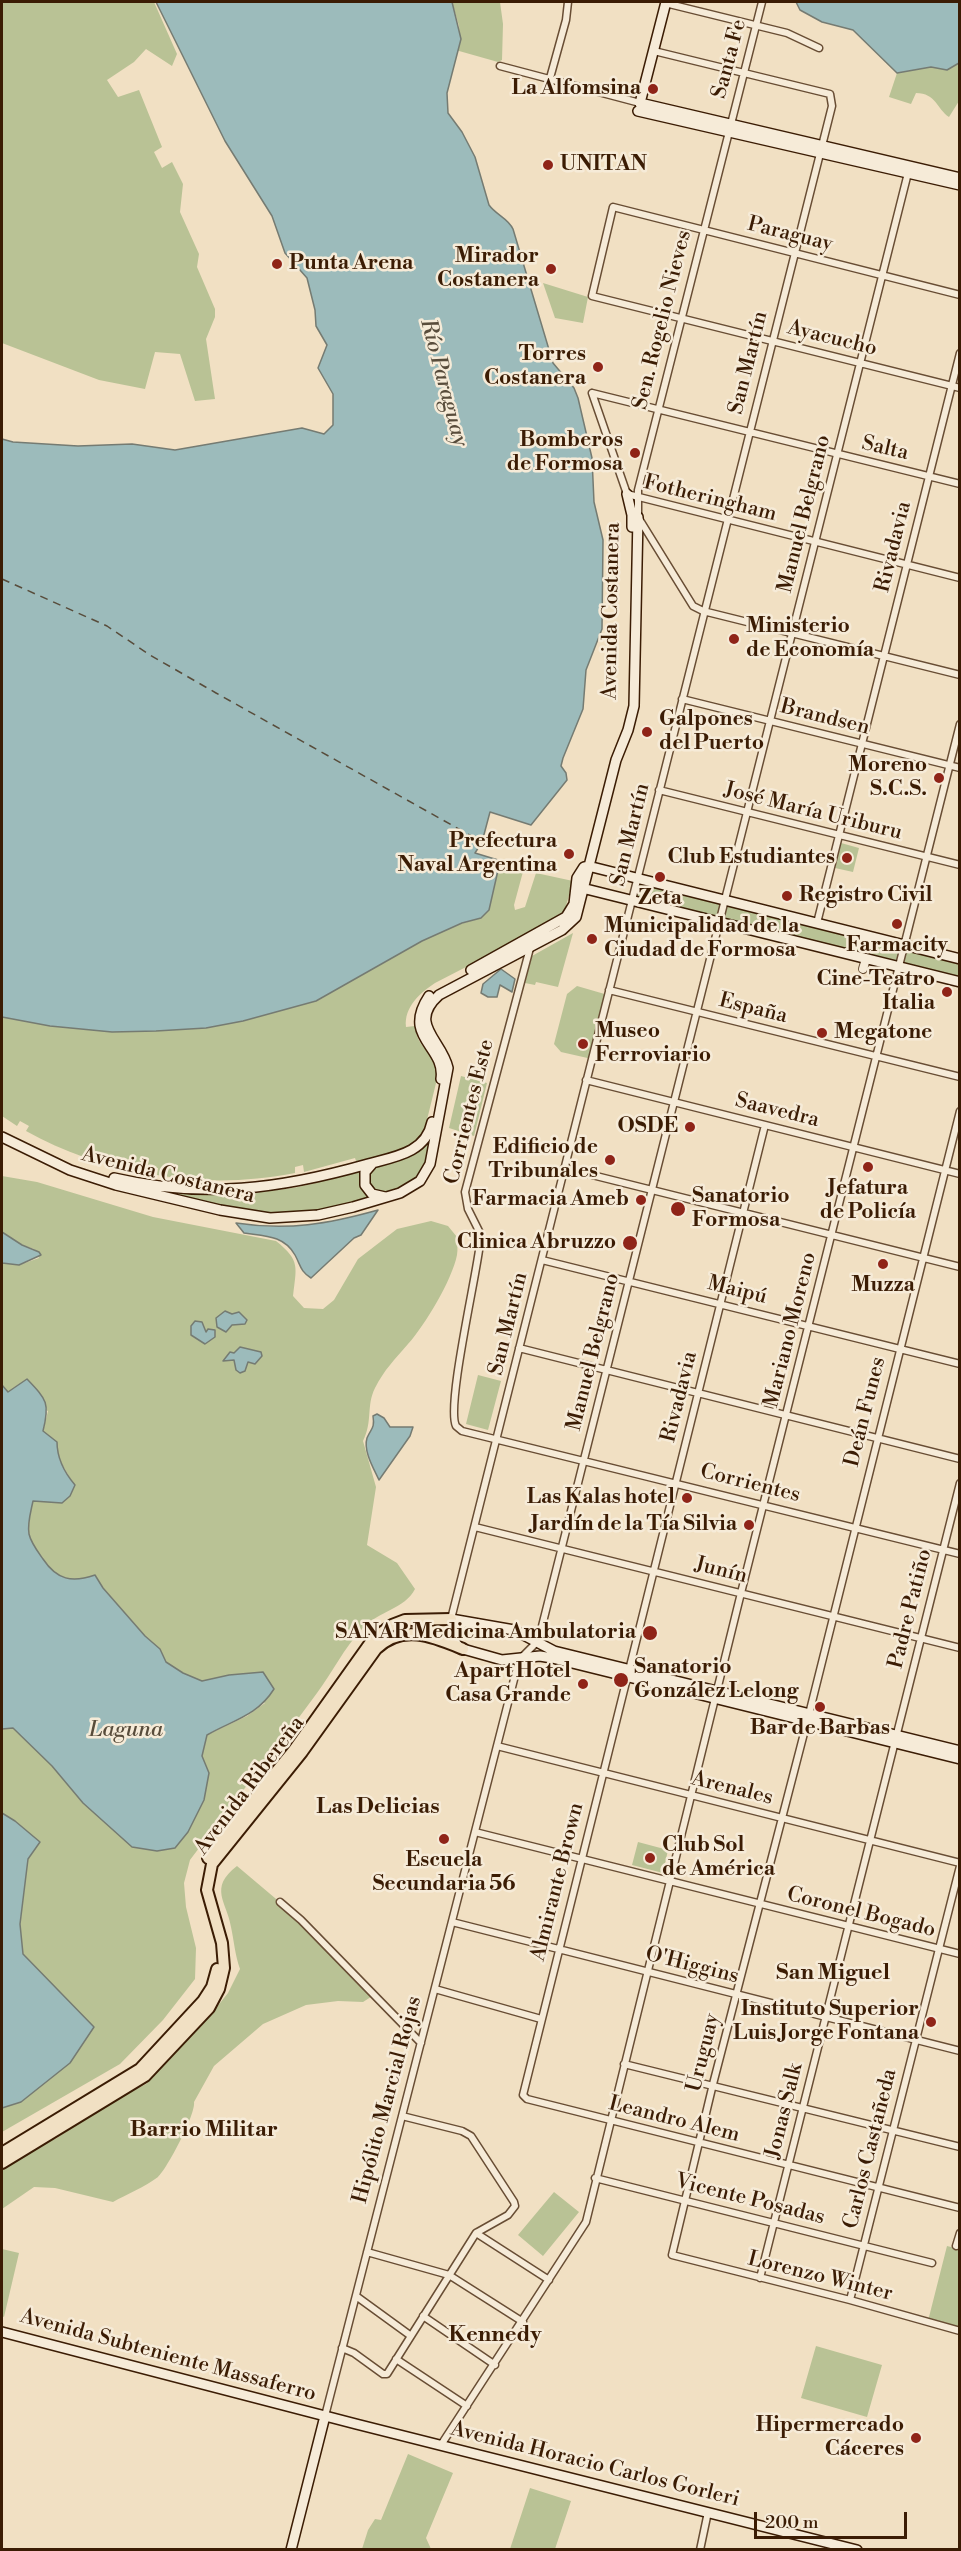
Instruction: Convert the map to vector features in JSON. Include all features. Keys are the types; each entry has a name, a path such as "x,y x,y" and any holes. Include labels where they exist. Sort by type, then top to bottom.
{"main road":[{"path":"666,2 639,107 728,129 960,178"},
{"path":"820,149 960,185"},
{"name":"Avenida Costanera","path":"2,1137 49,1162 85,1175 245,1215 285,1218 318,1215 387,1197 415,1185 424,1176 430,1164 448,1068 443,1054 428,1033 426,1025 429,1007 439,995 529,943 566,917 581,888 612,759 624,729 630,704 632,515 627,494"},
{"name":"Avenida Costanera","path":"586,867 616,760 628,730 634,706 638,517"},
{"path":"586,867 960,958"},
{"path":"581,888 960,982"},
{"name":"Avenida Costanera","path":"2,1132 38,1152 84,1170 122,1180 185,1189 250,1189 299,1182 416,1148 426,1139 431,1129 442,1069 424,1038 419,1023 421,1009 428,996 438,988 529,943"},
{"path":"374,1162 365,1172 365,1185 372,1194 387,1197"},
{"path":"451,1619 514,1630 537,1641 559,1656"},
{"name":"Avenida Ribereña","path":"2,2153 140,2069 189,2019 208,1994 216,1977 217,1953 201,1896 202,1871 211,1852 294,1750 373,1639 392,1624 405,1620 451,1619"},
{"name":"Avenida Ribereña","path":"2,2163 145,2076 209,2008 219,1989 224,1968 222,1944 207,1890 212,1864 302,1752 376,1649 390,1638 409,1634 427,1635 460,1646"},
{"path":"460,1646 502,1660 559,1656 896,1739 960,1759"},
{"path":"896,1739 960,1751"},
{"name":"Avenida Subteniente Massaferro","path":"2,2332 325,2416"},
{"name":"Avenida Horacio Carlos Gorleri","path":"325,2416 708,2512 822,2545 857,2550"},
{"name":"Hipólito Marcial Rojas","path":"291,2550 325,2416"}],"street":[{"path":"550,78 566,20 568,2"},
{"path":"666,2 787,33 819,48"},
{"name":"Santa Fe","path":"728,129 762,2"},
{"path":"654,51 743,72"},
{"path":"500,66 550,78 639,107"},
{"name":"San Martín","path":"451,1619 832,106 830,94 743,72"},
{"name":"Sen. Rogelio Nieves","path":"638,517 637,498 728,129"},
{"name":"Manuel Belgrano","path":"519,1660 537,1641 562,1548 908,173"},
{"name":"Paraguay","path":"592,296 613,207 960,295"},
{"name":"Ayacucho","path":"592,296 960,388"},
{"name":"Rivadavia","path":"817,923 960,353"},
{"name":"Salta","path":"627,494 592,393 960,484"},
{"name":"Fotheringham","path":"627,494 960,578"},
{"path":"638,517 688,600 693,606 703,611 960,675"},
{"name":"Brandsen","path":"682,699 960,768"},
{"name":"Mariano Moreno","path":"441,2445 586,2222 609,2120 960,724"},
{"name":"José María Uriburu","path":"659,790 960,865"},
{"name":"Corrientes Este","path":"497,1439 462,1431 453,1421 480,1243 480,1233 468,1209 465,1192 529,943"},
{"path":"863,969 866,959"},
{"name":"España","path":"609,990 960,1077"},
{"name":"Saavedra","path":"586,1080 960,1174"},
{"name":"Deán Funes","path":"808,1717 960,1111"},
{"name":"Rivadavia","path":"628,1672 765,1125"},
{"path":"564,1168 960,1267"},
{"name":"Maipú","path":"542,1260 960,1364"},
{"path":"519,1348 960,1459"},
{"name":"Corrientes","path":"497,1439 585,1459 960,1554"},
{"name":"Padre Patiño","path":"896,1739 960,1483"},
{"name":"Junín","path":"475,1527 960,1648"},
{"path":"451,1619 450,1631 460,1646"},
{"path":"460,1646 458,1629 467,1622"},
{"name":"Hipólito Marcial Rojas","path":"325,2416 519,1660"},
{"name":"Almirante Brown","path":"523,2095 628,1672"},
{"name":"Uruguay","path":"672,2256 713,2084 808,1717"},
{"name":"Jonas Salk","path":"760,2278 896,1739"},
{"name":"Arenales","path":"497,1746 960,1864"},
{"name":"Coronel Bogado","path":"475,1832 960,1954"},
{"name":"Carlos Castañeda","path":"850,2300 960,1864"},
{"path":"280,1902 301,1920 421,2043"},
{"name":"O'Higgins","path":"452,1922 960,2051"},
{"path":"435,1989 541,2019"},
{"path":"624,2064 713,2084 960,2147"},
{"name":"Leandro Alem","path":"523,2095 527,2099 960,2208"},
{"path":"342,2348 354,2353 385,2375 476,2233 508,2215 515,2206 471,2136 462,2131 402,2116"},
{"name":"Vicente Posadas","path":"595,2178 932,2263"},
{"path":"476,2233 549,2280"},
{"path":"956,2246 960,2233"},
{"path":"367,2252 449,2275 523,2322"},
{"name":"Lorenzo Winter","path":"672,2256 850,2300 960,2331"},
{"path":"356,2296 411,2336"},
{"path":"423,2316 495,2365"},
{"path":"396,2359 467,2406"},
{"path":"700,2550 708,2512"}],"green space":[{"path":"2,2 154,2 177,54 172,66 146,49 134,62 107,80 118,97 139,90 162,147 154,152 162,168 172,162 183,184 180,212 199,254 197,267 215,309 215,317 206,339 215,399 195,401 180,354 155,352 145,389 99,380 2,343"},
{"path":"452,2 500,2 503,24 502,60 498,62 452,49 460,42 459,26"},
{"path":"959,63 959,101 949,117 932,98 923,94 916,93 911,104 889,97 897,73 931,67 947,70"},
{"path":"543,283 588,297 583,323 555,318"},
{"name":"Club Estudiantes","path":"841,843 859,848 853,872 835,868"},
{"path":"498,860 524,868 514,905 515,910 525,907 536,873 573,881 564,913 537,927 528,935 435,983 424,991 410,1007 406,1027 415,1026 416,1034 434,1062 438,1075 423,1136 408,1147 357,1164 355,1158 304,1172 303,1165 295,1167 295,1173 278,1176 243,1180 192,1179 157,1175 158,1168 149,1167 148,1174 85,1157 26,1131 29,1126 20,1121 17,1126 2,1116 2,1017 42,1024 243,1021 316,1001 422,941 460,924 481,918 489,909 498,871"},
{"path":"637,883 959,963 959,978 633,896"},
{"path":"573,933 558,987 536,982 535,985 525,983 532,956"},
{"path":"577,986 608,995 592,1059 561,1052 554,1044 567,994"},
{"path":"461,1076 487,1083 474,1136 449,1128"},
{"path":"430,1141 421,1171 406,1186 386,1193 377,1192 371,1187 368,1173 375,1167 415,1153"},
{"path":"361,1170 362,1190 370,1200 332,1209 284,1215 233,1211 150,1188 205,1192 261,1192 306,1185"},
{"path":"2,1176 37,1182 153,1217 276,1241 293,1260 296,1271 293,1296 304,1308 323,1309 334,1300 358,1259 397,1229 431,1221 448,1226 457,1237 457,1255 450,1277 437,1302 415,1336 386,1370 375,1388 363,1441 376,1487 367,1545 397,1563 415,1589 405,1601 368,1623 356,1636 323,1685 190,1860 184,1883 186,1907 196,1948 195,1979 163,2020 120,2064 2,2132 2,2108 21,2102 38,2087 48,1981 23,1954 20,1924 28,1859 40,1842 2,1813 2,1729 13,1728 52,1766 83,1803 104,1819 202,1756 207,1735 247,1716 265,1703 229,1675 202,1681 166,1662 160,1649 145,1636 103,1588 96,1576 84,1579 63,1579 46,1567 33,1546 29,1517 33,1500 46,1500 74,1485 43,1431 48,1411 8,1392 2,1385 2,1263 19,1265 39,1258 34,1249 22,1245 2,1232"},
{"path":"478,1375 501,1381 488,1430 466,1424"},
{"name":"Club Sol de América","path":"638,1842 668,1850 663,1873 632,1865"},
{"path":"237,1866 301,1920 374,1995 363,2002 338,2001 306,2005 263,2024 214,2066 194,2102 186,2129 174,2153 158,2177 147,2184 113,2202 55,2188 34,2187 2,2209 2,2170 34,2149 57,2138 101,2108 146,2084 204,2023 228,1993 240,1969 221,1888 228,1874"},
{"path":"554,2192 579,2212 543,2256 518,2235"},
{"path":"947,2246 959,2249 959,2329 928,2321"},
{"path":"2,2249 19,2253 4,2317 2,2316"},
{"path":"816,2346 882,2365 867,2417 801,2398"},
{"path":"408,2454 453,2473 426,2538 431,2549 362,2549 368,2530 375,2519 381,2520"},
{"path":"530,2488 571,2501 555,2549 510,2549"}],"water":[{"name":"Río Paraguay","path":"156,2 452,2 461,39 447,93 448,113 462,132 475,157 489,205 513,229 553,363 574,388 578,398 592,458 594,502 603,540 602,629 586,670 583,709 561,766 566,773 567,780 531,825 490,812 482,842 475,853 498,860 499,866 489,910 481,918 462,923 422,941 316,1001 243,1021 206,1028 112,1032 50,1026 2,1017 2,439 13,442 78,446 132,444 175,450 302,428 324,434 333,425 333,394 318,368 327,345 316,326 315,310 307,278 285,253 272,216 225,141"},
{"path":"796,2 959,2 959,63 947,70 931,67 897,73 853,30 822,22 800,10"},
{"path":"501,969 515,979 512,992 500,985 497,997 488,997 481,993 483,984"},
{"path":"378,1210 361,1235 354,1238 311,1278 303,1271 295,1255 285,1244 266,1236 244,1233 236,1223 273,1226 308,1225"},
{"path":"2,1232 41,1255 19,1265 2,1263"},
{"path":"225,1311 232,1314 239,1312 247,1320 245,1324 232,1325 226,1332 217,1327 216,1318"},
{"path":"195,1321 202,1322 206,1332 208,1329 215,1330 215,1337 205,1344 191,1335 191,1326"},
{"path":"240,1347 261,1352 262,1356 255,1364 248,1362 245,1371 240,1373 236,1370 234,1360 223,1361 230,1352 234,1353"},
{"name":"Laguna","path":"27,1379 43,1397 46,1414 43,1431 57,1442 62,1465 75,1485 70,1496 62,1503 33,1501 29,1534 31,1541 48,1566 66,1578 79,1579 95,1575 103,1588 145,1636 160,1649 166,1662 183,1673 202,1681 229,1675 263,1672 274,1689 252,1711 207,1735 202,1756 209,1773 204,1800 188,1832 175,1848 157,1851 132,1847 83,1803 52,1766 13,1728 2,1729 2,1385 8,1392"},
{"path":"377,1414 384,1418 390,1427 413,1427 410,1436 379,1480 366,1448 367,1438 373,1426 373,1416"},
{"path":"2,1813 40,1842 28,1859 20,1924 23,1954 94,2027 70,2063 21,2102 2,2108"}],"ferry route":[{"path":"2,579 107,626 150,655 482,842"}],"place":[{"name":"La Alfomsina","path":"653,89"},
{"name":"UNITAN","path":"548,165"},
{"name":"Punta Arena","path":"277,264"},
{"name":"Mirador Costanera","path":"551,269"},
{"name":"Torres Costanera","path":"598,367"},
{"name":"Bomberos de Formosa","path":"635,453"},
{"name":"Ministerio de Economía","path":"734,639"},
{"name":"Galpones del Puerto","path":"647,732"},
{"name":"Moreno S.C.S.","path":"939,778"},
{"name":"Prefectura Naval Argentina","path":"569,854"},
{"name":"Club Estudiantes","path":"847,858"},
{"name":"Zeta","path":"660,877"},
{"name":"Registro Civil","path":"787,896"},
{"name":"Farmacity","path":"897,924"},
{"name":"Municipalidad de la Ciudad de Formosa","path":"592,939"},
{"name":"Cine-Teatro Italia","path":"947,992"},
{"name":"Megatone","path":"822,1033"},
{"name":"Museo Ferroviario","path":"583,1044"},
{"name":"OSDE","path":"690,1127"},
{"name":"Edificio de Tribunales","path":"610,1160"},
{"name":"Jefatura de Policía","path":"868,1167"},
{"name":"Farmacia Ameb","path":"641,1200"},
{"name":"Sanatorio Formosa","path":"678,1209"},
{"name":"Clinica Abruzzo","path":"630,1243"},
{"name":"Muzza","path":"883,1264"},
{"name":"Las Kalas hotel","path":"687,1498"},
{"name":"Jardín de la Tía Silvia","path":"749,1525"},
{"name":"SANAR Medicina Ambulatoria","path":"650,1633"},
{"name":"Sanatorio González Lelong","path":"621,1680"},
{"name":"Apart Hotel Casa Grande","path":"583,1684"},
{"name":"Bar de Barbas","path":"820,1707"},
{"name":"Escuela Secundaria 56","path":"444,1839"},
{"name":"Club Sol de América","path":"650,1858"},
{"name":"Instituto Superior Luis Jorge Fontana","path":"931,2022"},
{"name":"Hipermercado Cáceres","path":"916,2438"}],"district":[{"name":"Las Delicias","path":"378,1808"},
{"name":"San Miguel","path":"833,1974"},
{"name":"Barrio Militar","path":"204,2131"},
{"name":"Kennedy","path":"495,2336"}]}
